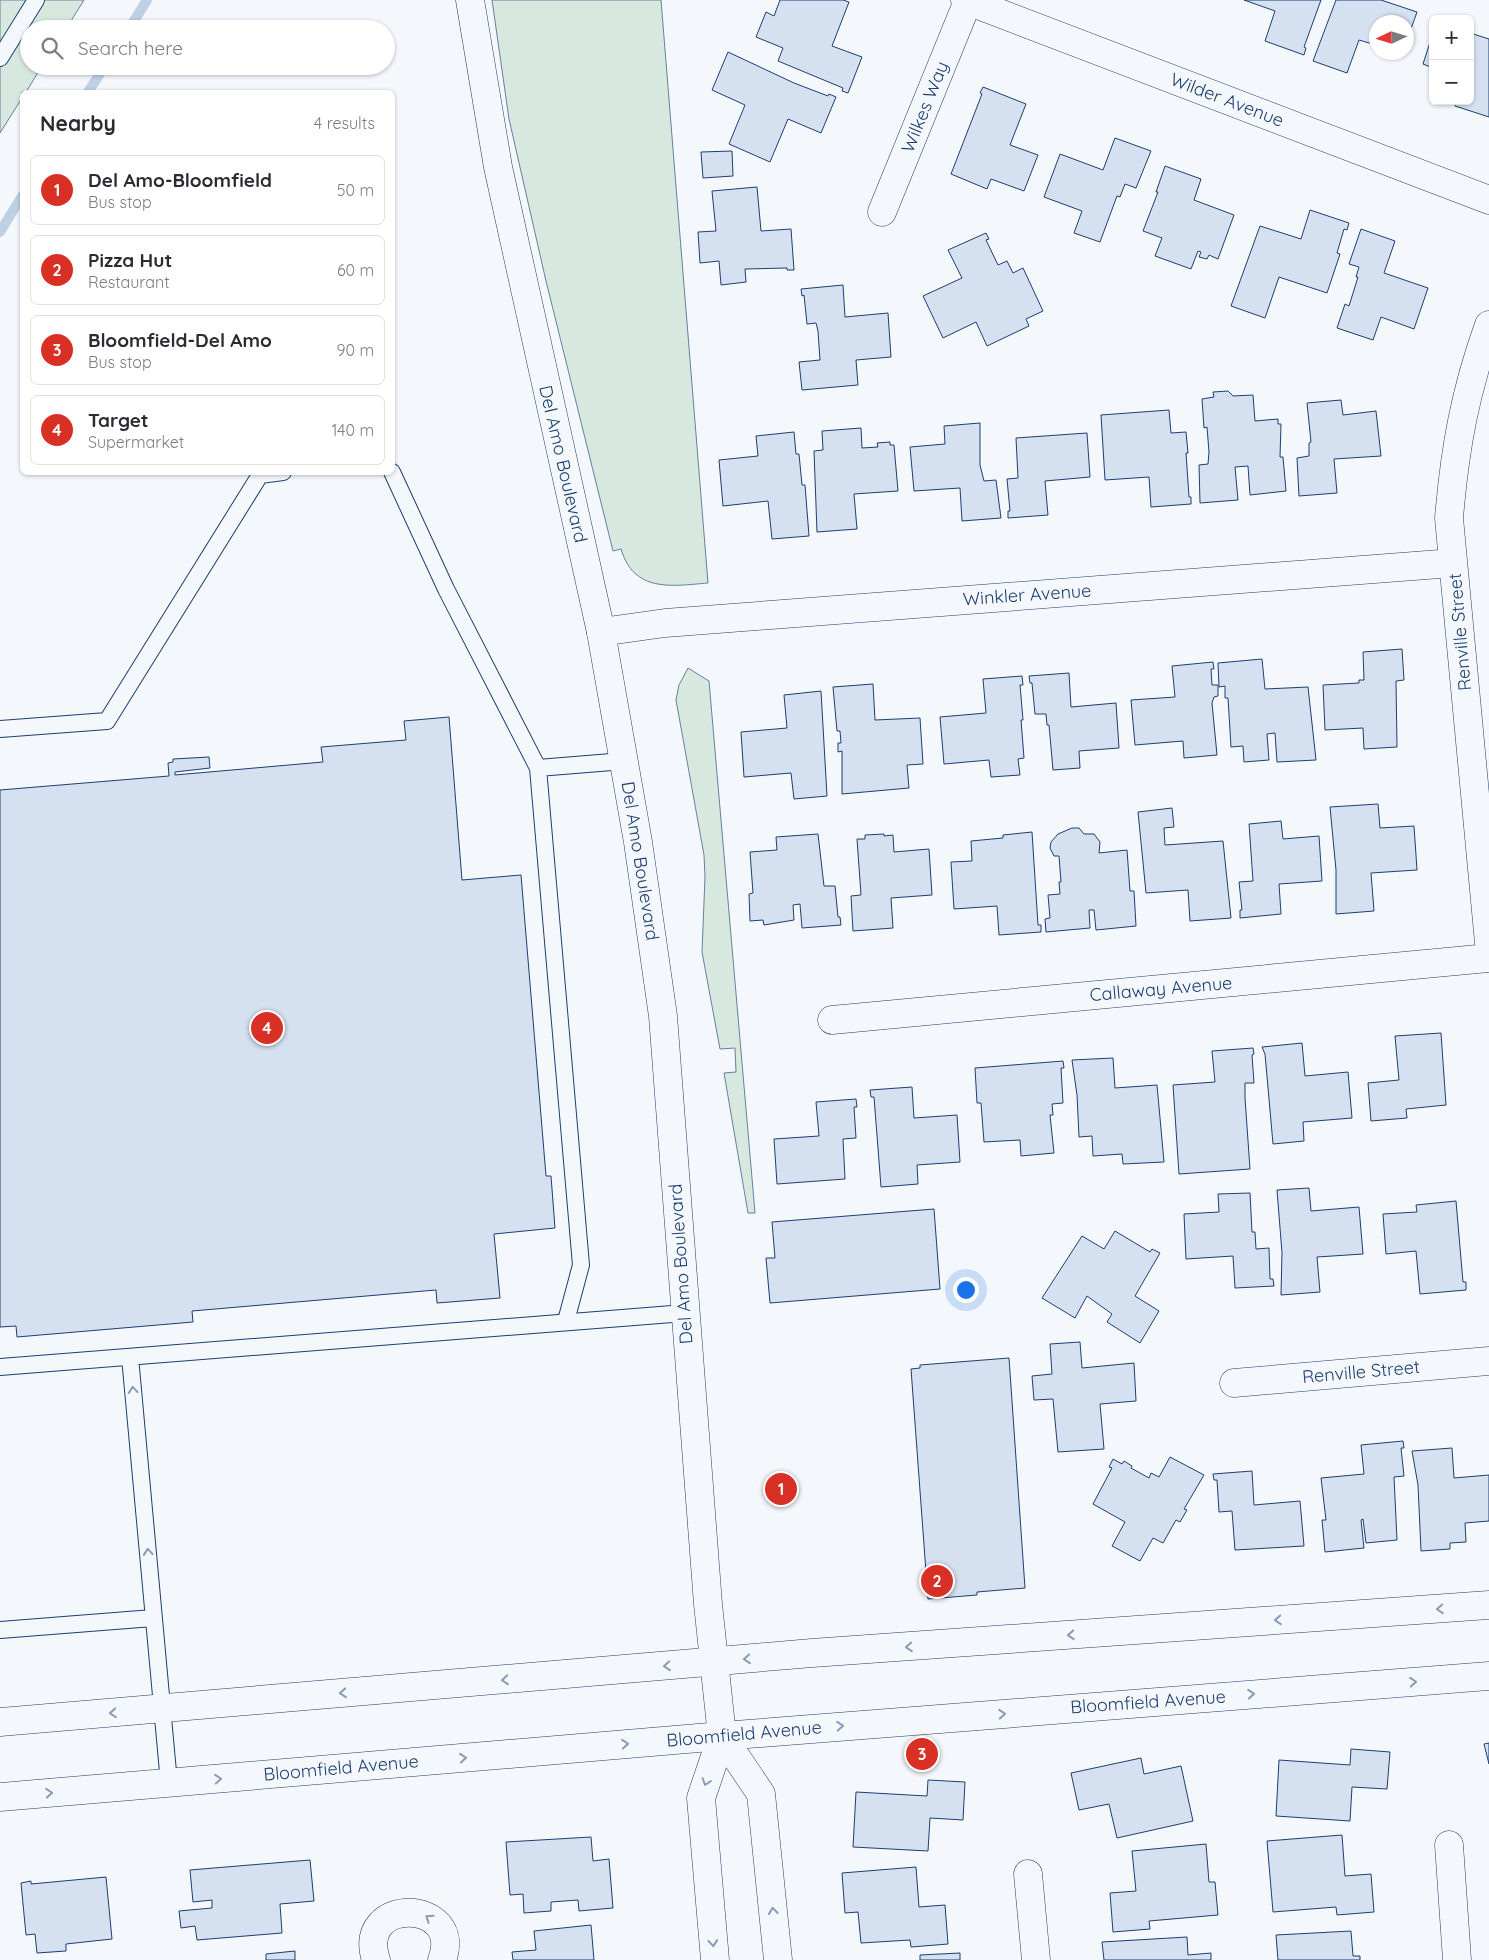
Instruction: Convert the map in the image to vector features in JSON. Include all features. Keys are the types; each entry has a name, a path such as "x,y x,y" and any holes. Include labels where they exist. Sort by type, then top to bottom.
{"street":[{"name":"Del Amo Boulevard","path":"470,0 498,167 601,632 650,920 663,1016 684,1313 708,1604 722,1736 701,1798 715,1960"},
{"name":"Wilder Avenue","path":"967,1 1489,200"},
{"name":"Wilkes Way","path":"882,212 967,1"},
{"name":"Renville Street","path":"1489,325 1471,375 1453,466 1449,518 1489,943"},
{"name":"Winkler Avenue","path":"601,632 665,622 1454,563"},
{"name":"Callaway Avenue","path":"832,1020 1489,958"},
{"name":"Renville Street","path":"1234,1383 1489,1361"},
{"path":"0,1722 715,1662 1489,1605"},
{"name":"Bloomfield Avenue","path":"0,1798 722,1736 1489,1676"},
{"name":"Del Amo Boulevard","path":"722,1736 761,1794 778,1960"},
{"path":"1449,1845 1457,1960"},
{"path":"1028,1874 1036,1960"},
{"path":"376,1960 374,1946 376,1934 382,1923 392,1915 415,1911 435,1921 441,1930 445,1942 442,1960"}],"lane":[{"path":"24,20 36,0"},
{"path":"0,58 20,26"},
{"path":"0,729 107,721 260,475"},
{"path":"393,475 446,589 538,768 581,1265 566,1321"},
{"path":"538,768 624,761"},
{"path":"0,1367 684,1313"},
{"path":"130,1356 169,1783"},
{"path":"0,1630 153,1618"}],"shaded area":[{"path":"0,0 84,0 72,20 20,20 20,75 36,75 27,90 20,90 20,101 0,133"},
{"path":"492,0 661,0 708,583 656,584 645,580 635,573 627,563 621,549 613,551 546,281 509,119"},
{"path":"688,668 709,681 755,1213 748,1213 724,1073 736,1072 735,1048 720,1049 702,952 704,855 676,700 679,685"}],"building":[{"path":"780,0 843,0 849,2 832,46 862,57 848,93 842,91 843,88 778,61 783,48 756,37 766,12 774,16"},
{"path":"1244,0 1321,0 1304,47 1306,48 1304,55 1265,41 1275,11"},
{"path":"1336,0 1381,0 1417,12 1414,20 1414,15 1369,15 1369,43 1359,40 1347,73 1313,61"},
{"path":"1474,34 1489,39 1489,117 1455,106 1474,105"},
{"path":"1429,45 1429,66 1423,64"},
{"path":"728,52 794,83 828,96 829,94 836,97 821,133 788,119 770,162 729,144 745,105 712,90"},
{"path":"983,87 1026,104 1010,145 1038,155 1024,191 991,179 987,189 951,174"},
{"path":"1115,138 1151,151 1136,188 1125,184 1120,197 1117,196 1100,242 1074,233 1082,211 1044,197 1060,154 1103,170"},
{"path":"732,151 733,176 703,178 701,152"},
{"path":"1165,166 1201,179 1194,200 1234,215 1218,259 1209,255 1207,259 1199,257 1201,252 1198,251 1191,269 1155,256 1162,238 1143,231 1158,192 1156,192"},
{"path":"757,187 761,231 791,229 794,270 787,270 787,268 745,269 746,282 721,285 719,261 700,263 698,232 716,231 712,191"},
{"path":"1310,210 1349,223 1347,230 1344,229 1337,253 1340,254 1327,293 1279,277 1265,318 1231,306 1260,226 1301,239"},
{"path":"1361,229 1395,241 1384,273 1428,288 1414,329 1381,317 1373,340 1337,328 1345,304 1349,306 1358,277 1356,277 1359,267 1349,264"},
{"path":"986,233 989,239 986,240 998,265 1007,261 1013,273 1023,268 1043,311 1026,319 1029,326 987,346 976,322 943,338 923,296 962,278 948,250"},
{"path":"843,285 845,317 888,313 891,357 856,360 858,385 802,390 799,362 820,360 816,323 807,324 804,295 802,296 801,289"},
{"path":"1228,391 1233,396 1253,395 1255,421 1278,419 1278,424 1281,424 1280,457 1283,457 1286,491 1250,495 1248,466 1235,467 1238,500 1200,503 1199,465 1208,464 1209,452 1207,427 1204,428 1202,399 1214,397 1213,392"},
{"path":"1341,400 1343,415 1376,411 1381,456 1334,459 1337,493 1299,496 1297,458 1309,456 1309,443 1311,442 1307,403"},
{"path":"1169,410 1171,433 1186,432 1189,497 1191,497 1191,504 1151,507 1149,477 1105,480 1101,415"},
{"path":"980,423 980,465 984,481 996,480 1001,518 962,521 960,488 914,491 910,447 945,444 944,426"},
{"path":"861,428 862,448 878,447 877,443 890,442 890,445 894,445 898,491 854,494 857,529 817,532 814,451 823,450 822,431"},
{"path":"794,432 796,454 799,454 802,485 805,485 809,536 772,539 768,501 723,506 719,460 758,456 756,436"},
{"path":"1087,433 1090,477 1045,481 1048,515 1008,518 1008,511 1010,511 1007,479 1018,478 1016,438"},
{"path":"1402,649 1404,680 1396,681 1397,747 1364,749 1363,728 1325,730 1323,685 1359,683 1359,680 1364,680 1363,652"},
{"path":"1262,659 1265,689 1308,687 1316,760 1277,762 1275,733 1267,734 1269,760 1244,762 1243,746 1231,747 1228,698 1225,698 1225,686 1219,687 1218,663"},
{"path":"1213,662 1214,669 1211,669 1212,685 1218,685 1218,696 1214,697 1212,703 1217,755 1184,758 1183,741 1135,745 1131,700 1175,697 1172,666"},
{"path":"1069,673 1071,707 1116,703 1119,748 1079,751 1080,768 1053,770 1049,725 1047,725 1046,714 1035,714 1032,683 1030,683 1029,676"},
{"path":"1022,676 1023,685 1020,685 1024,758 1018,759 1020,775 991,777 989,760 944,764 940,717 986,713 983,679"},
{"path":"873,684 875,720 920,718 923,764 907,765 909,788 842,794 842,751 838,752 838,743 841,743 840,731 837,731 833,687"},
{"path":"821,691 827,796 794,799 791,773 744,777 741,732 787,728 784,695"},
{"path":"449,717 462,880 521,875 546,1176 551,1176 555,1228 494,1234 500,1298 437,1303 436,1290 192,1311 193,1322 17,1337 16,1326 0,1327 0,790 169,776 168,763 173,762 173,759 209,757 210,768 175,772 175,775 323,762 321,747 406,740 404,721"},
{"path":"1378,804 1380,828 1414,826 1417,870 1371,873 1374,911 1336,914 1336,870 1330,807"},
{"path":"1172,808 1174,827 1164,828 1165,845 1223,841 1231,918 1190,921 1188,890 1146,893 1138,812"},
{"path":"1281,821 1283,839 1319,836 1322,881 1279,884 1281,914 1240,918 1240,910 1242,910 1239,882 1253,881 1249,824"},
{"path":"1072,828 1079,828 1084,834 1094,834 1100,842 1099,853 1127,850 1130,891 1134,891 1136,926 1096,930 1094,910 1089,910 1090,928 1046,932 1045,919 1050,918 1048,895 1060,894 1059,882 1061,882 1059,856 1054,856 1050,848 1051,842 1058,834"},
{"path":"1032,832 1038,925 1041,925 1041,932 999,935 997,906 954,909 951,862 972,861 971,841 1003,838 1003,835"},
{"path":"818,834 824,886 835,886 838,917 840,917 841,925 802,928 800,904 793,905 794,920 764,925 763,920 750,921 749,894 753,893 750,852 777,850 776,837"},
{"path":"884,834 884,836 893,835 894,852 929,849 932,895 891,898 893,928 853,931 851,896 861,895 857,839 865,839 865,835"},
{"path":"1441,1033 1446,1105 1406,1109 1407,1118 1371,1121 1368,1083 1399,1080 1395,1036"},
{"path":"1302,1043 1305,1076 1348,1072 1352,1118 1303,1122 1304,1141 1273,1144 1265,1054 1262,1047"},
{"path":"1253,1048 1254,1083 1245,1083 1250,1169 1179,1174 1173,1085 1215,1082 1212,1051"},
{"path":"1113,1058 1115,1088 1157,1085 1164,1162 1123,1164 1122,1154 1093,1156 1092,1136 1079,1137 1077,1095 1072,1060"},
{"path":"1063,1061 1064,1068 1061,1068 1063,1103 1052,1104 1053,1115 1050,1115 1054,1153 1021,1156 1020,1140 984,1142 981,1103 977,1103 975,1068"},
{"path":"912,1087 914,1118 957,1115 960,1162 917,1165 918,1184 881,1187 874,1097 871,1097 870,1090"},
{"path":"856,1099 857,1107 854,1107 856,1138 843,1139 845,1179 777,1184 774,1139 819,1136 816,1102"},
{"path":"1309,1188 1311,1211 1359,1207 1363,1254 1317,1257 1320,1292 1281,1295 1282,1253 1277,1190"},
{"path":"1250,1193 1252,1232 1255,1232 1256,1249 1269,1248 1270,1279 1273,1279 1274,1286 1235,1288 1233,1256 1186,1259 1184,1214 1219,1212 1218,1194"},
{"path":"1456,1201 1463,1282 1466,1282 1466,1290 1420,1294 1416,1251 1386,1254 1383,1214 1417,1212 1416,1205"},
{"path":"934,1209 940,1289 770,1303 766,1258 775,1258 772,1222"},
{"path":"1115,1231 1150,1252 1152,1249 1160,1253 1135,1296 1159,1311 1140,1343 1107,1322 1112,1314 1087,1296 1075,1318 1042,1298 1082,1236 1104,1249"},
{"path":"1080,1342 1082,1368 1134,1363 1136,1401 1100,1404 1104,1449 1058,1452 1053,1399 1034,1400 1032,1376 1052,1374 1050,1344"},
{"path":"1009,1358 1025,1588 977,1592 977,1595 928,1599 911,1369 920,1368 920,1365"},
{"path":"1403,1441 1404,1448 1401,1448 1404,1476 1394,1477 1397,1540 1366,1543 1363,1519 1361,1520 1364,1548 1325,1552 1322,1520 1326,1520 1321,1478 1364,1474 1361,1445"},
{"path":"1452,1448 1454,1478 1489,1475 1489,1521 1465,1523 1466,1542 1450,1543 1450,1549 1421,1551 1418,1485 1412,1451"},
{"path":"1170,1457 1204,1475 1184,1509 1187,1510 1180,1522 1176,1520 1163,1543 1153,1538 1140,1561 1112,1546 1125,1522 1093,1504 1112,1468 1109,1467 1113,1459 1122,1464 1124,1461 1132,1466 1131,1468 1149,1478 1151,1473 1159,1477"},
{"path":"1252,1471 1254,1505 1300,1501 1304,1546 1235,1550 1232,1511 1219,1512 1217,1480 1214,1480 1213,1474"},
{"path":"1489,1743 1489,1764 1484,1744"},
{"path":"1351,1749 1390,1752 1387,1789 1352,1787 1350,1821 1276,1816 1279,1760 1350,1765"},
{"path":"1141,1758 1144,1774 1181,1766 1193,1821 1117,1838 1109,1804 1079,1810 1071,1773"},
{"path":"928,1780 965,1782 963,1820 930,1818 928,1851 853,1847 856,1792 927,1796"},
{"path":"1342,1835 1345,1876 1371,1874 1374,1912 1337,1915 1336,1907 1273,1912 1267,1841"},
{"path":"591,1837 593,1861 609,1859 613,1908 579,1911 578,1900 551,1902 551,1911 524,1913 523,1894 510,1895 506,1842"},
{"path":"1206,1844 1209,1882 1215,1882 1218,1915 1149,1921 1150,1929 1113,1932 1110,1893 1136,1891 1132,1851"},
{"path":"310,1860 314,1901 280,1904 282,1933 197,1940 195,1926 181,1928 179,1911 212,1908 212,1900 193,1902 190,1870"},
{"path":"916,1867 919,1907 945,1905 948,1944 911,1947 910,1940 861,1943 858,1912 845,1913 842,1873"},
{"path":"106,1877 112,1939 66,1944 66,1951 37,1953 35,1934 26,1935 21,1883 31,1881 31,1884"},
{"path":"591,1925 594,1960 513,1960 512,1952 536,1950 534,1931"},
{"path":"1351,1931 1353,1956 1360,1956 1360,1960 1278,1960 1276,1935"},
{"path":"1187,1937 1188,1955 1211,1953 1211,1960 1104,1960 1102,1942"},
{"path":"295,1951 295,1960 266,1960 266,1954"},
{"path":"960,1953 960,1960 920,1960 920,1955"}],"waterway":[{"path":"135,20 147,0"},
{"path":"89,90 99,75"},
{"path":"0,232 20,199"}],"place":[{"name":"Target","path":"267,1028"},
{"name":"Del Amo-Bloomfield","path":"781,1489"},
{"name":"Pizza Hut","path":"937,1581"},
{"name":"Bloomfield-Del Amo","path":"922,1754"}]}
